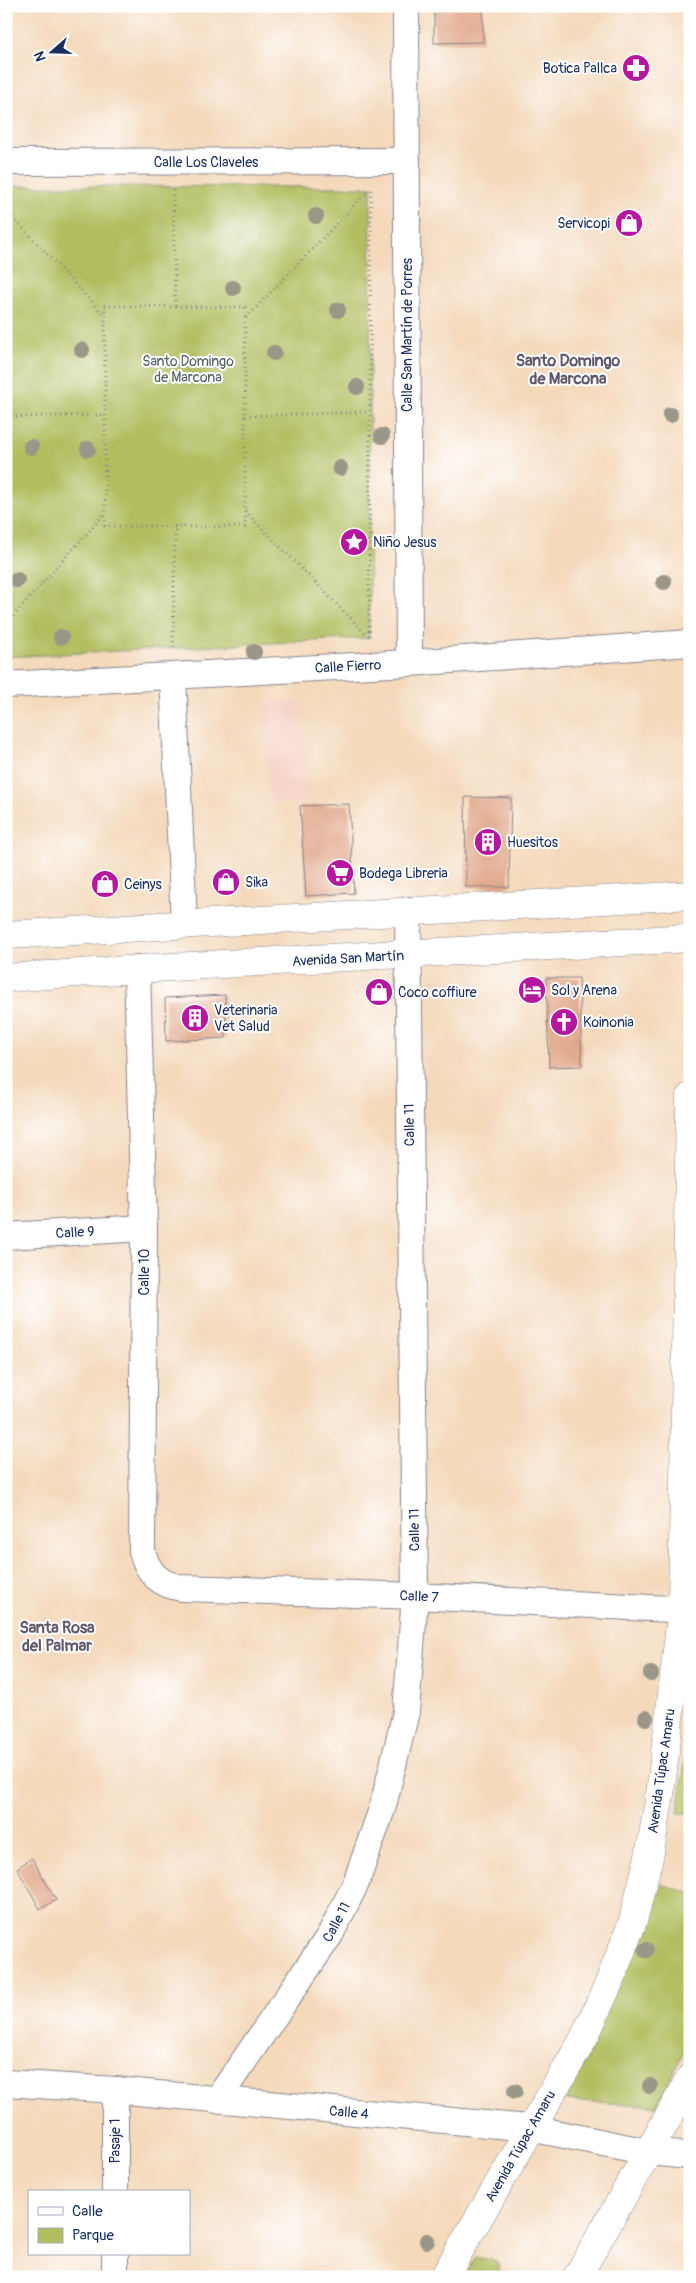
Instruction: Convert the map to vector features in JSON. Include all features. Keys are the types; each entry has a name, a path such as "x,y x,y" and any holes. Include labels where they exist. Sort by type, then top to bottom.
{"main road":[{"path":"6,934 690,895"},
{"name":"Avenida San Martín","path":"6,978 137,968 407,955 690,938"},
{"name":"Avenida Túpac Amaru","path":"444,2277 583,2040 609,1983 633,1921 649,1857 660,1795 686,1609 690,1097"},
{"path":"577,2277 690,2079"}],"street":[{"name":"Calle San Martín de Porres","path":"406,6 409,663"},
{"name":"Calle Los Claveles","path":"6,162 407,161"},
{"name":"Calle Fierro","path":"6,685 409,663 690,643"},
{"path":"173,677 184,923"},
{"name":"Calle 11","path":"217,2100 330,1936 356,1883 383,1806 406,1712 415,1596 408,910"},
{"name":"Calle 10","path":"137,968 144,1228 142,1551 145,1563 151,1573"},
{"name":"Calle 9","path":"6,1236 144,1228"},
{"name":"Calle 7","path":"151,1573 160,1581 171,1586 183,1588 415,1596 686,1609"},
{"name":"Calle 4","path":"6,2083 115,2090 530,2128 648,2152 690,2156"},
{"name":"Pasaje 1","path":"115,2090 115,2190"},
{"path":"115,2256 116,2277"}],"path":[{"path":"173,187 175,306"},
{"path":"362,187 372,187"},
{"path":"245,319 372,187"},
{"path":"369,638 372,187"},
{"path":"6,210 105,316"},
{"path":"105,306 175,306 245,306 245,527 105,526 105,306"},
{"path":"245,416 370,412"},
{"path":"6,417 105,415"},
{"path":"245,511 369,638"},
{"path":"6,624 105,513"},
{"path":"173,648 175,526"},
{"path":"359,638 369,638"},
{"path":"163,648 183,647"}],"shaded area":[{"path":"302,701 308,802 270,804 263,703"}],"green space":[{"name":"Santo Domingo de Marcona","path":"6,186 371,187 369,638 6,657"},
{"path":"687,1747 690,1747 690,1814 678,1813"},
{"path":"655,1882 690,1893 690,2040 657,2106 564,2100 585,2060"},
{"path":"476,2257 497,2261 502,2277 463,2277"}],"building":[{"path":"434,6 483,6 483,42 434,43"},
{"name":"Huesitos","path":"465,797 511,798 509,887 466,887"},
{"path":"349,804 354,893 306,896 300,806"},
{"name":"Koinonia","path":"546,978 579,978 582,1066 549,1067"},
{"name":"Veterinaria Vet Salud","path":"225,995 226,1038 166,1041 165,998"},
{"path":"32,1858 56,1900 40,1909 17,1868"}],"place":[{"name":"Botica Pallca","path":"636,68"},
{"name":"Servicopi","path":"629,223"},
{"name":"Niño Jesus","path":"354,542"},
{"name":"Huesitos","path":"488,842"},
{"name":"Bodega Libreria","path":"340,873"},
{"name":"Sika","path":"226,882"},
{"name":"Ceinys","path":"105,884"},
{"name":"Sol y Arena","path":"532,990"},
{"name":"Coco coffiure","path":"379,992"},
{"name":"Veterinaria Vet Salud","path":"195,1018"},
{"name":"Koinonia","path":"564,1022"}],"district":[{"name":"Santo Domingo de Marcona","path":"568,369"},
{"name":"Santa Rosa del Palmar","path":"57,1636"}]}
